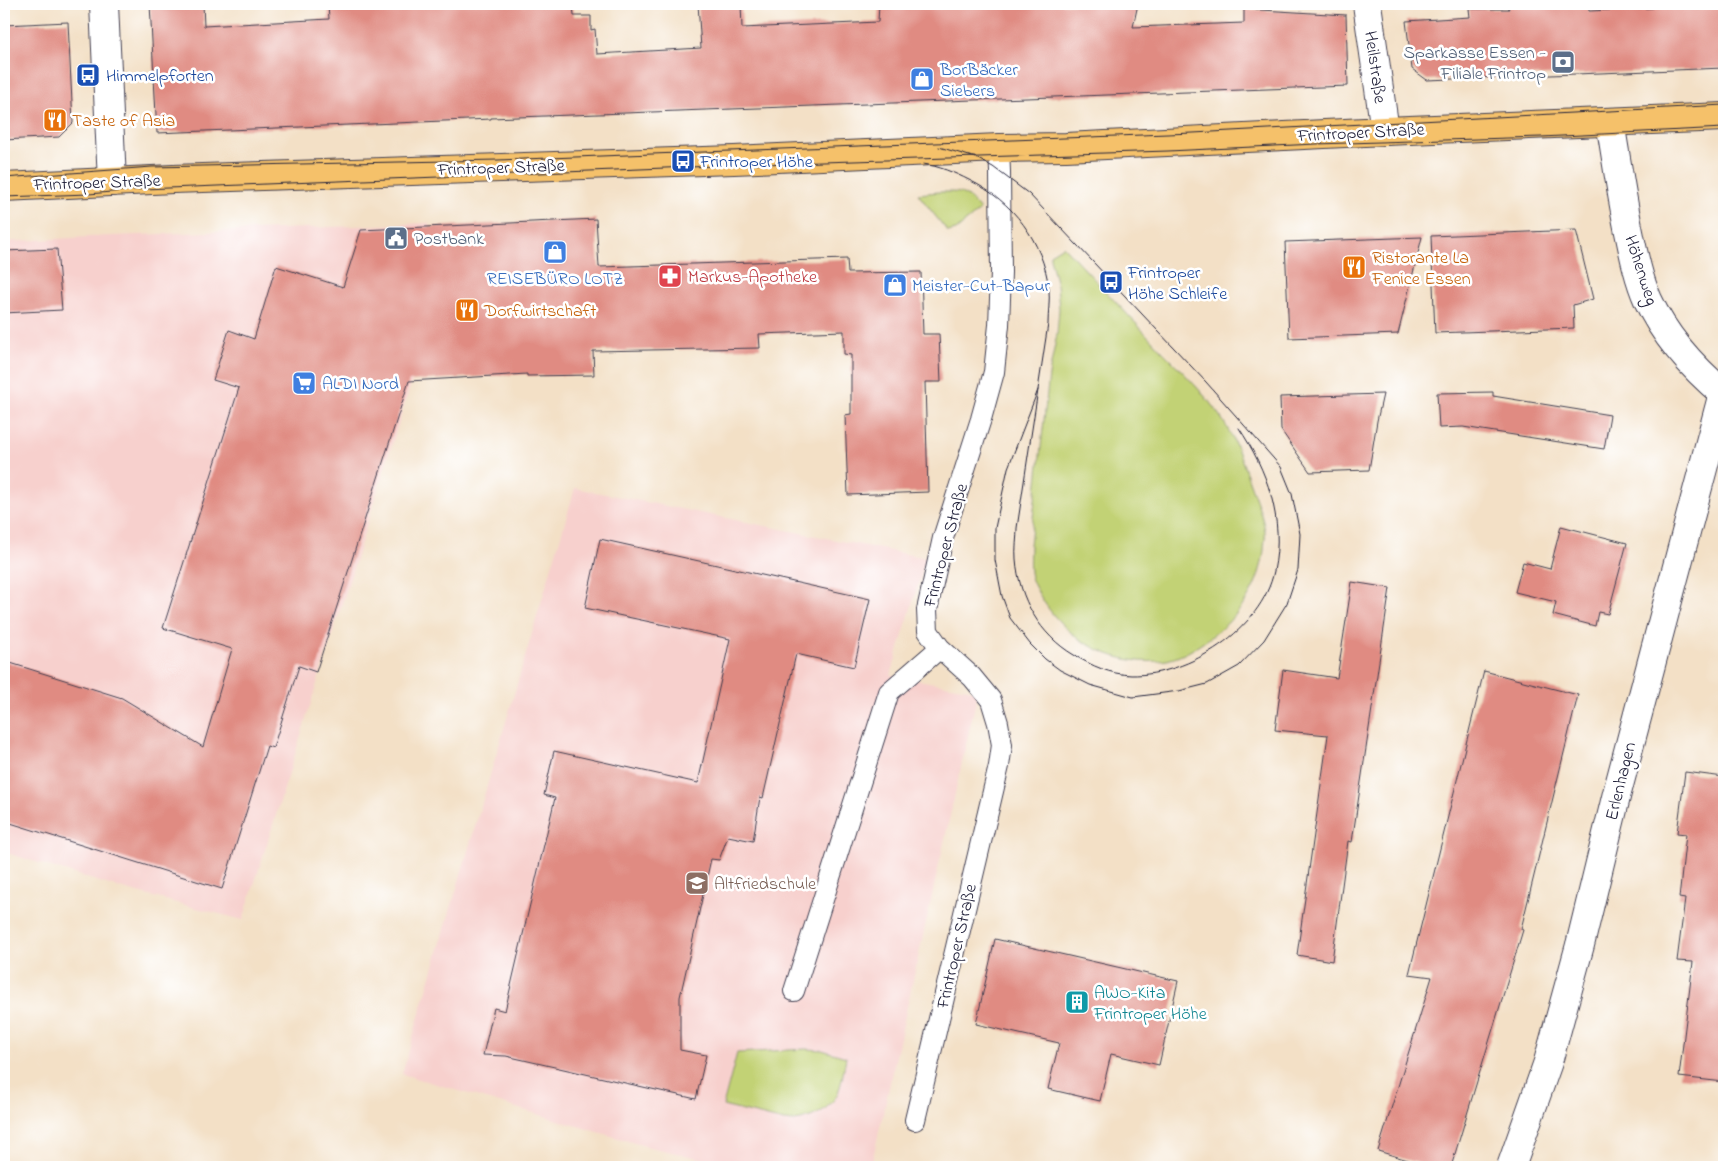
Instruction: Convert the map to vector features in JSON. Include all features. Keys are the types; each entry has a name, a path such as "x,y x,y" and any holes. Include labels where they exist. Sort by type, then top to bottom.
{"main road":[{"name":"Frintroper Straße","path":"4,187 999,148 1066,147 1724,117"}],"street":[{"path":"104,4 112,182"},
{"name":"Heilstraße","path":"1367,4 1385,131"},
{"name":"Höhenweg","path":"1610,122 1634,255 1648,299 1662,326 1680,350 1700,374 1724,393"},
{"name":"Erlenhagen","path":"1511,1167 1554,1043 1580,946 1617,793 1724,393"}],"lane":[{"name":"Frintroper Straße","path":"915,1120 999,766 1002,745 991,700 972,677 940,648 928,631 927,610 943,538 981,419 995,363 1001,272 999,148"},
{"path":"794,991 889,692 940,648"}],"shaded area":[{"path":"429,223 435,307 243,920 119,888 4,852 4,242"},
{"name":"Altfriedschule","path":"575,488 926,558 891,675 978,691 871,1167 738,1167 645,1146 402,1074"}],"green space":[{"path":"939,192 962,194 970,199 980,210 956,230 948,232 918,194"},
{"path":"1063,246 1194,383 1222,419 1237,449 1264,525 1264,550 1259,574 1242,606 1226,625 1205,641 1187,653 1167,660 1131,660 1114,656 1082,640 1055,617 1038,592 1031,576 1030,545 1049,375 1057,334 1059,309 1057,285 1050,254"},
{"path":"806,1049 822,1050 846,1057 838,1093 829,1106 822,1111 808,1118 784,1121 723,1106 737,1053"}],"building":[{"path":"150,4 203,4 204,26 329,19 328,4 573,4 574,16 591,16 591,30 595,29 597,54 701,48 698,4 741,4 742,28 878,22 879,4 1138,4 1133,27 1244,23 1244,9 1346,15 1348,86 491,118 157,133"},
{"path":"1507,4 1588,4 1589,11 1653,8 1653,4 1724,4 1724,68 1427,80 1412,69 1406,21 1470,17 1469,9 1509,9"},
{"path":"68,22 73,123 59,137 4,140 4,25"},
{"path":"596,219 599,267 847,259 848,273 921,272 923,334 939,334 941,382 925,382 928,492 848,495 845,415 851,414 851,355 844,354 844,331 759,334 760,348 593,351 594,375 527,376 527,374 409,381 316,672 299,666 273,748 267,746 222,889 4,821 4,661 122,698 203,747 232,649 163,628 239,388 213,380 229,330 254,339 276,266 343,287 361,230"},
{"path":"1576,230 1593,299 1573,305 1574,328 1435,333 1431,236"},
{"path":"1422,237 1398,334 1289,338 1285,242"},
{"path":"57,249 62,310 4,313 4,251"},
{"path":"1493,392 1493,396 1610,415 1604,449 1463,427 1439,428 1437,393"},
{"path":"1383,394 1369,470 1310,472 1281,430 1280,397"},
{"path":"1561,526 1627,543 1608,614 1598,612 1595,626 1553,615 1556,602 1515,592 1523,562 1550,569"},
{"path":"600,539 870,599 854,667 796,654 763,798 760,797 753,841 728,836 719,860 711,859 680,997 680,1050 706,1055 696,1099 506,1056 483,1055 494,1008 505,1011 555,798 544,795 554,751 698,783 730,639 585,608"},
{"path":"1352,582 1390,588 1352,842 1348,841 1332,961 1297,955 1328,735 1275,730 1283,670 1337,678"},
{"path":"1484,671 1578,695 1521,929 1523,930 1451,1167 1431,1167 1378,1151 1432,977 1409,974"},
{"path":"1685,772 1724,777 1724,1082 1679,1077 1693,962 1677,961 1685,899 1679,898 1686,834 1677,833"},
{"name":"AWO-Kita Frintroper Höhe","path":"995,939 1178,981 1159,1065 1111,1054 1100,1101 1048,1089 1059,1043 976,1024"}],"tram line":[{"path":"4,178 152,167 498,160 1193,133 1724,105"},
{"path":"4,197 363,180 1541,137 1724,128"},
{"path":"939,147 976,158 993,167 1029,194 1206,382 1281,467 1292,494 1300,534 1298,570 1287,603 1264,640 1239,666 1207,684 1179,691 1133,697 1090,685 1060,670 1045,659 1030,644 1010,618 1002,596 995,560 995,528 1008,468 1038,390"},
{"path":"923,164 941,168 969,180 999,199 1012,211 1033,239 1046,271 1049,289 1048,324 1017,528 1016,555 1018,574 1027,602 1041,626 1062,647 1101,669 1131,675 1153,673 1199,658 1239,630 1255,612 1267,592 1274,571 1277,533 1275,514 1265,478 1258,461 1239,428"}],"place":[{"name":"Sparkasse Essen - Filiale Frintrop","path":"1563,62"},
{"name":"Himmelpforten","path":"88,75"},
{"name":"BorBäcker Siebers","path":"922,79"},
{"name":"Taste of Asia","path":"55,120"},
{"name":"Frintroper Höhe","path":"683,161"},
{"name":"Postbank","path":"396,238"},
{"name":"REISEBÜRO LOTZ","path":"555,252"},
{"name":"Ristorante La Fenice Essen","path":"1354,267"},
{"name":"Markus-Apotheke","path":"670,276"},
{"name":"Frintroper Höhe Schleife","path":"1111,282"},
{"name":"Meister-Cut-Bapur","path":"895,285"},
{"name":"Dorfwirtschaft","path":"467,310"},
{"name":"ALDI Nord","path":"304,383"},
{"name":"Altfriedschule","path":"697,883"},
{"name":"AWO-Kita Frintroper Höhe","path":"1077,1002"}]}
